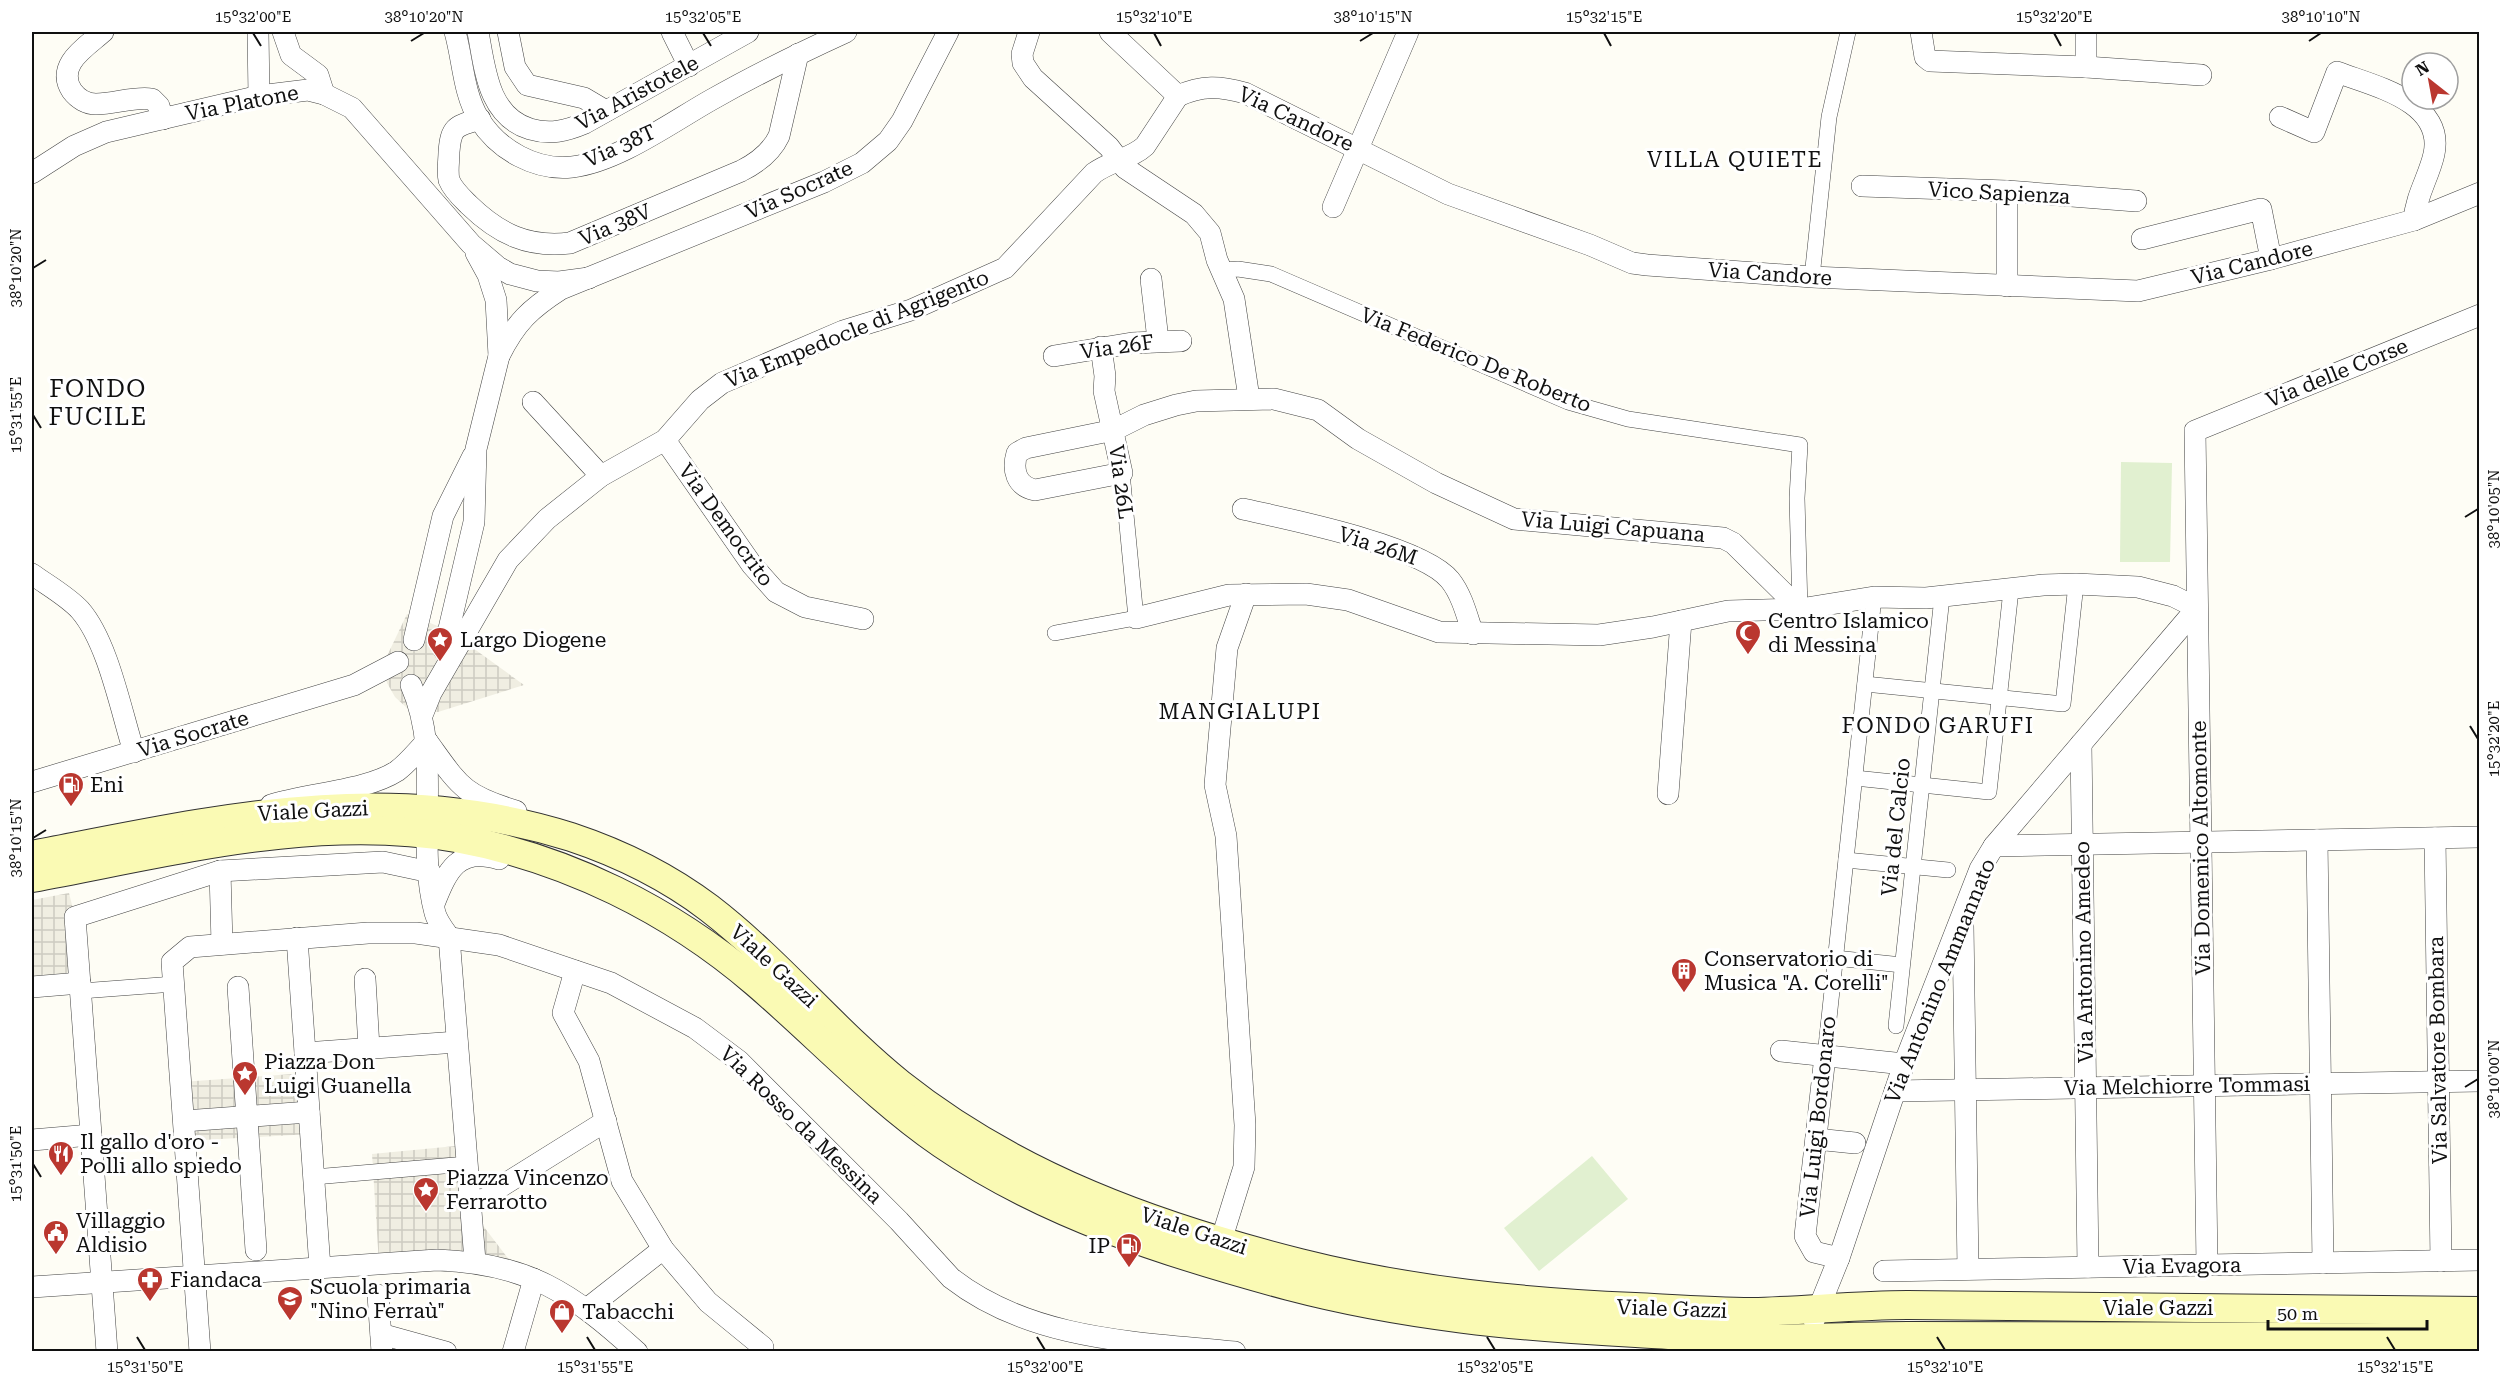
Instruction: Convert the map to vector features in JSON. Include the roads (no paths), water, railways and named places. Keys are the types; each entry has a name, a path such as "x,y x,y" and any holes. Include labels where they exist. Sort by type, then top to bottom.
{"main road":[{"name":"Viale Gazzi","path":"32,855 238,816 328,807 428,822 607,886 688,931 762,988 877,1095 950,1150 1038,1198 1144,1241 1295,1287 1482,1323 1745,1339 1804,1345 2480,1338"},
{"name":"Viale Gazzi","path":"32,879 240,840 299,833 367,831 428,822 460,813 574,838 620,856 679,887 706,906 758,949 892,1077 990,1146 1092,1197 1221,1241 1368,1279 1486,1298 1536,1303 1746,1312 1899,1305 2480,1311"}],"street":[{"path":"103,32 76,55 69,65 66,74 73,92 88,103 97,104 153,99 159,106 163,119"},
{"path":"258,32 260,96"},
{"path":"283,32 291,54 318,75 324,94"},
{"name":"Via 38T","path":"455,32 469,96 480,119 497,140 530,161 557,167 580,165 621,150 798,54 846,32"},
{"name":"Via Aristotele","path":"478,32 492,94 498,105 516,123 541,132 561,131 606,111 689,66 722,40 748,32"},
{"path":"508,32 515,67 527,85 584,98 606,111"},
{"path":"672,32 689,66"},
{"name":"Via Socrate","path":"476,449 499,356 511,332 531,308 561,289 824,182 868,158 888,141 902,121 948,32"},
{"path":"1029,32 1022,54 1027,71 1118,158 1125,168 1204,223 1210,233 1217,260 1234,299 1249,398"},
{"path":"1110,32 1179,96"},
{"path":"1333,207 1408,32"},
{"path":"1812,277 1829,117 1848,32"},
{"path":"1921,32 1925,57 1929,61 2086,67 2201,75"},
{"path":"2086,32 2086,67"},
{"name":"Via 38V","path":"480,119 460,124 453,130 450,137 448,169 454,188 487,222 512,237 548,245 570,243 741,171 762,158 775,145 779,136 798,54"},
{"path":"2280,117 2314,132 2337,72 2410,101 2426,118 2435,142 2434,154 2415,202 2414,220"},
{"name":"Via Candore","path":"1179,96 1196,88 1211,86 1245,93 1448,194 1590,245 1632,263 1812,277 2138,291 2271,259 2414,220 2437,213 2480,193"},
{"name":"Via Platone","path":"32,173 92,138 260,96 291,91 324,94 352,108 366,122 471,244 498,267 523,279"},
{"name":"Via Empedocle di Agrigento","path":"448,659 508,560 526,538 601,476 664,440 700,400 722,383 843,331 911,310 1005,268 1094,173 1118,158 1139,152 1179,96"},
{"name":"Vico Sapienza","path":"1862,186 2007,191 2136,201"},
{"path":"2007,191 2007,286"},
{"path":"2142,239 2261,209 2271,259"},
{"name":"Via Platone","path":"471,244 488,275 496,300"},
{"name":"Via Federico De Roberto","path":"1223,270 1238,269 1271,274 1521,383 1596,410 1668,426 1800,445 1797,498 1800,609"},
{"name":"Via Socrate","path":"523,279 559,282 589,278"},
{"path":"1151,279 1158,340"},
{"name":"Via Socrate","path":"496,300 499,356"},
{"name":"Via delle Corse","path":"2195,431 2480,315"},
{"name":"Via 26F","path":"1054,356 1158,340 1180,341"},
{"name":"Via 26L","path":"1101,347 1106,376 1104,391 1122,472 1136,618"},
{"name":"Via Luigi Capuana","path":"1122,472 1035,490 1026,488 1018,481 1014,464 1017,453 1026,448 1114,430 1144,415 1176,405 1249,398 1274,399 1318,410 1358,439 1426,478 1514,519 1710,535 1723,538 1733,543 1800,609"},
{"path":"533,402 601,476"},
{"name":"Via Domenico Altomonte","path":"2195,431 2206,1265"},
{"name":"Via Democrito","path":"664,440 752,565 776,592 805,608 863,619"},
{"path":"475,1261 449,937 435,915 430,872 427,741 423,713 409,683 399,671 398,662 400,652 414,640 443,516 476,449"},
{"path":"423,713 448,659 474,522 476,449"},
{"name":"Via 26M","path":"1243,509 1298,521 1397,550 1433,566 1449,578 1458,592 1473,634"},
{"path":"32,574 78,608 88,621 101,648 134,752"},
{"path":"1055,633 1136,618 1215,597 1246,594 1334,597 1439,632 1473,634 1599,635 1728,611 1800,609 1874,597 1942,597 2043,585 2076,584 2147,589 2173,596 2197,608"},
{"path":"1865,684 2063,704 2076,584"},
{"path":"1855,778 1989,792 2011,590"},
{"path":"1221,1241 1244,1167 1245,1125 1226,836 1215,785 1227,648 1246,594"},
{"name":"Via Luigi Bordonaro","path":"1839,1258 1814,1252 1805,1236 1874,597"},
{"name":"Via del Calcio","path":"1896,1026 1942,597"},
{"name":"Via Antonino Ammannato","path":"1804,1345 1839,1258 1904,1064 1980,869 1994,846 2197,608"},
{"path":"1668,794 1681,621"},
{"path":"414,640 431,640 448,659"},
{"path":"354,686 409,683 430,686 448,659"},
{"path":"354,686 398,662"},
{"name":"Via Socrate","path":"32,783 354,686"},
{"path":"238,816 298,797 383,779 400,769 427,741"},
{"path":"427,741 455,780 470,794 480,800 522,813 544,830"},
{"name":"Via Antonino Amedeo","path":"2081,744 2088,1267"},
{"path":"367,831 430,872"},
{"path":"1994,846 2480,837"},
{"name":"Via Salvatore Bombara","path":"2434,838 2441,1261"},
{"path":"2317,840 2323,1263"},
{"path":"434,904 443,881 458,860 468,856 488,856 606,898 683,940 725,973 762,988"},
{"path":"1846,860 1948,870"},
{"path":"107,1352 75,917 220,870 383,862 430,872"},
{"path":"220,870 222,944"},
{"path":"1963,912 1968,1269"},
{"name":"Via Rosso da Messina","path":"174,984 172,962 190,947 368,933 449,937 499,945 611,983 654,1004 720,1045 788,1109 951,1278 981,1298 1035,1322 1087,1335 1114,1340 1235,1352"},
{"path":"297,938 320,1268"},
{"path":"1835,958 1902,965"},
{"path":"575,971 563,1013 589,1061 622,1181 663,1249 708,1302 763,1347 760,1352"},
{"path":"364,979 369,1048"},
{"path":"32,987 174,984 200,1352"},
{"path":"238,987 256,1250"},
{"path":"305,1053 458,1042"},
{"path":"1781,1051 1904,1064"},
{"name":"Via Melchiorre Tommasi","path":"1895,1091 2480,1081"},
{"path":"184,1122 309,1112"},
{"path":"470,1203 497,1189 606,1121"},
{"path":"32,1140 91,1135"},
{"path":"1816,1139 1855,1143"},
{"path":"314,1177 467,1164"},
{"path":"588,1308 663,1249"},
{"path":"32,1287 437,1260 475,1261 515,1270 576,1299 637,1352"},
{"name":"Via Evagora","path":"1884,1271 2480,1260"},
{"path":"513,1352 534,1279"},
{"path":"378,1295 381,1343 446,1352"}],"place":[{"name":"Centro Islamico di Messina","path":"1748,656"},
{"name":"Largo Diogene","path":"440,663"},
{"name":"Eni","path":"71,808"},
{"name":"Conservatorio di Musica \"A. Corelli\"","path":"1684,994"},
{"name":"Piazza Don Luigi Guanella","path":"245,1097"},
{"name":"Il gallo d'oro - Polli allo spiedo","path":"61,1177"},
{"name":"Piazza Vincenzo Ferrarotto","path":"426,1213"},
{"name":"Villaggio Aldisio","path":"56,1256"},
{"name":"IP","path":"1129,1269"},
{"name":"Fiandaca","path":"150,1303"},
{"name":"Scuola primaria \"Nino Ferraù\"","path":"290,1322"},
{"name":"Tabacchi","path":"562,1335"}],"district":[{"name":"VILLA QUIETE","path":"1735,159"},
{"name":"FONDO FUCILE","path":"98,403"},
{"name":"MANGIALUPI","path":"1240,711"},
{"name":"FONDO GARUFI","path":"1938,725"}]}
